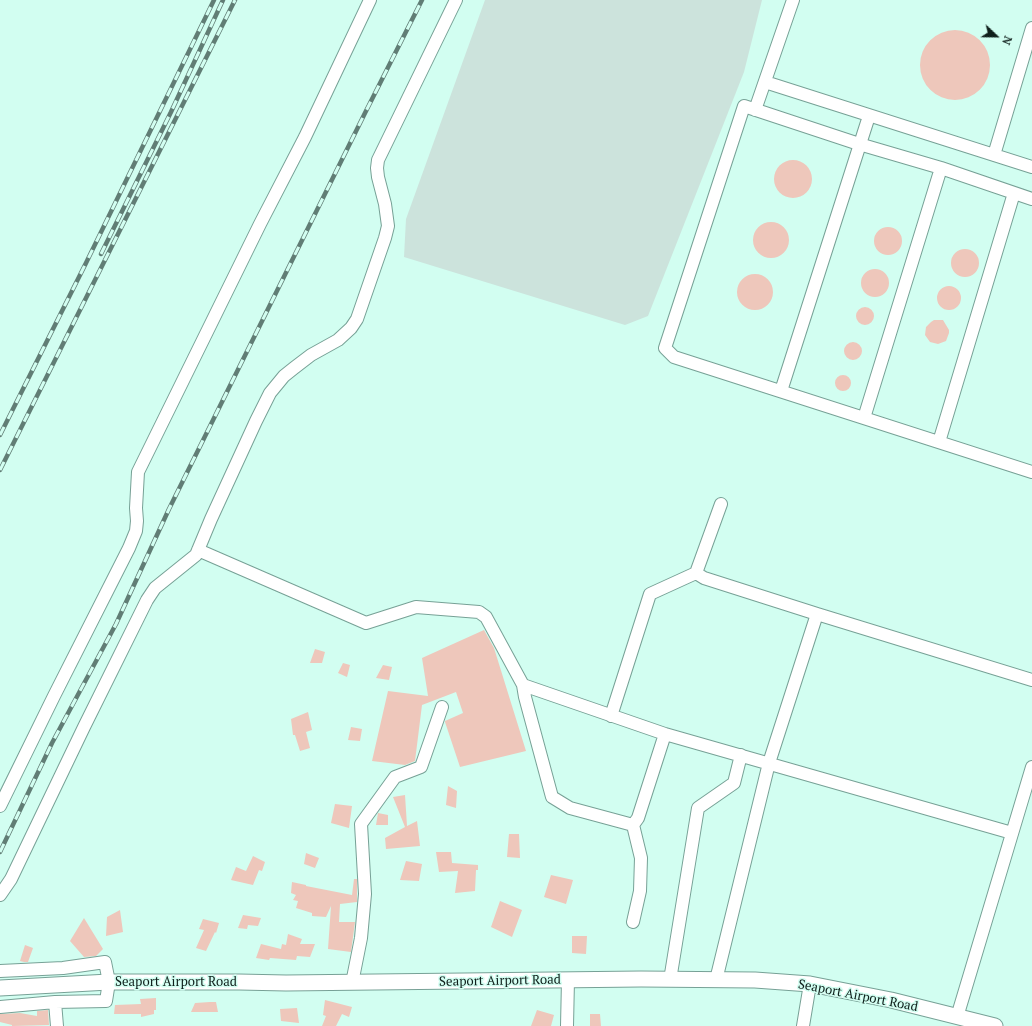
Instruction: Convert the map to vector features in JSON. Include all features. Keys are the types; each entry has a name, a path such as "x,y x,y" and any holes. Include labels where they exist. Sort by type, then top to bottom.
{"main road":[{"name":"Seaport Airport Road","path":"0,988 109,982 755,980 810,984 891,1000 995,1026"}],"street":[{"path":"0,806 129,548 136,531 138,472 260,224 305,137 370,0"},
{"path":"0,895 11,879 147,600 155,588 196,555 208,525 270,393 284,376 294,368 311,355 338,340 351,328 357,318 388,226 385,204 378,177 378,160 456,0"},
{"path":"755,110 793,0"},
{"path":"994,155 1032,28"},
{"path":"765,82 869,116 1032,166"},
{"path":"1032,199 941,168 859,144 744,106 664,348 674,357 1032,472"},
{"path":"781,391 869,116"},
{"path":"864,418 941,168"},
{"path":"938,442 1014,193"},
{"path":"611,716 650,594 696,573 721,504"},
{"path":"198,550 366,623 416,607 479,612 486,617 523,685 552,797 570,808 633,825"},
{"path":"696,573 704,578 817,614 1032,680"},
{"path":"716,980 769,763 817,614"},
{"path":"523,685 665,734 1012,833"},
{"path":"352,982 360,938 365,894 361,824 395,777 421,767 442,707"},
{"path":"633,922 640,891 641,858 633,825 638,818 665,734"},
{"path":"670,980 698,808 734,783 741,755"},
{"path":"957,1016 1032,767"},
{"path":"0,971 63,968 105,962 109,982 106,1001 55,1002 0,1007"},
{"path":"567,1026 568,980"},
{"path":"803,1026 810,984"},
{"path":"55,1002 57,1026"}],"shaded area":[{"path":"485,0 762,0 744,72 648,316 625,325 404,257 406,219"}],"building":[{"path":"955,30 974,36 984,46 990,65 984,84 974,94 955,100 936,94 926,84 920,65 926,46 936,36"},
{"path":"789,160 797,160 809,169 812,179 809,189 803,195 797,198 789,198 777,189 774,183 774,175 783,163"},
{"path":"775,222 784,227 788,233 788,247 784,253 775,258 767,258 758,253 754,247 753,236 758,227 764,223"},
{"path":"888,227 898,231 902,241 898,251 888,255 878,251 874,241 878,231"},
{"path":"965,249 975,253 979,263 975,273 965,277 955,273 951,263 955,253"},
{"path":"875,269 885,273 889,283 885,293 875,297 865,293 861,283 865,273"},
{"path":"759,274 768,279 772,285 772,299 768,305 759,310 751,310 742,305 738,299 737,288 742,279 748,275"},
{"path":"949,286 958,289 961,298 958,307 949,310 940,307 937,298 940,289"},
{"path":"861,307 869,307 874,312 872,323 869,325 861,325 856,320 856,312"},
{"path":"934,320 943,320 949,330 946,341 938,344 930,342 925,335 926,327"},
{"path":"853,342 859,345 862,351 859,357 853,360 847,357 844,351 847,345"},
{"path":"843,375 850,380 851,383 846,390 843,391 836,386 835,383 840,376"},
{"path":"484,630 494,648 526,751 460,767 445,722 463,713 456,692 422,705 415,761 405,765 372,761 388,691 428,696 422,658"},
{"path":"315,649 325,652 322,663 310,663"},
{"path":"343,663 350,665 347,677 338,673"},
{"path":"383,665 392,667 389,680 376,678"},
{"path":"308,712 312,730 306,732 310,748 300,751 295,735 293,735 291,719"},
{"path":"351,727 362,729 360,741 348,740"},
{"path":"448,786 457,791 456,808 446,805"},
{"path":"405,795 407,826 417,821 420,846 386,849 385,838 405,827 393,797"},
{"path":"335,804 352,806 349,828 331,823"},
{"path":"378,813 388,815 388,825 376,825"},
{"path":"509,834 519,834 520,858 507,857"},
{"path":"436,852 451,852 452,863 478,865 478,870 476,870 475,891 455,893 458,871 439,872"},
{"path":"306,853 319,858 315,868 304,864"},
{"path":"253,856 265,862 262,871 259,870 253,885 231,880 236,867 246,871"},
{"path":"406,861 422,864 419,881 400,880"},
{"path":"551,875 573,880 566,904 544,897"},
{"path":"354,879 357,879 357,902 340,904 339,922 355,922 351,952 328,949 331,906 326,917 312,916 312,913 296,908 298,901 293,900 296,895 291,893 292,882 352,895"},
{"path":"500,901 522,910 512,937 491,927"},
{"path":"120,910 123,932 106,936 107,917"},
{"path":"243,915 261,918 258,926 248,925 247,929 238,928"},
{"path":"84,918 103,949 96,956 84,957 70,941"},
{"path":"203,919 219,923 216,933 215,932 206,951 196,948 204,930 199,929"},
{"path":"288,934 302,939 300,944 315,944 310,957 297,956 296,960 270,958 269,960 256,958 261,944 281,949 282,944 286,945"},
{"path":"572,936 587,936 586,954 572,953"},
{"path":"25,945 33,948 28,962 20,961"},
{"path":"156,998 156,1010 154,1010 154,1014 141,1017 141,1014 114,1014 115,1005 141,1004 140,999"},
{"path":"325,1000 352,1007 349,1017 342,1014 336,1026 322,1026 326,1016 323,1015"},
{"path":"216,1002 218,1012 191,1012 195,1003"},
{"path":"297,1008 299,1023 281,1021 280,1009"},
{"path":"48,1010 49,1025 12,1026 0,1022 0,1014 20,1013 37,1016 37,1011"},
{"path":"537,1010 554,1015 551,1026 531,1026"},
{"path":"590,1014 600,1014 601,1026 590,1026"}],"railway":[{"path":"0,435 86,263 214,0"},
{"path":"101,254 171,112 223,0"},
{"path":"0,470 235,0"},
{"path":"0,852 52,743 116,624 169,509 422,0"}]}
